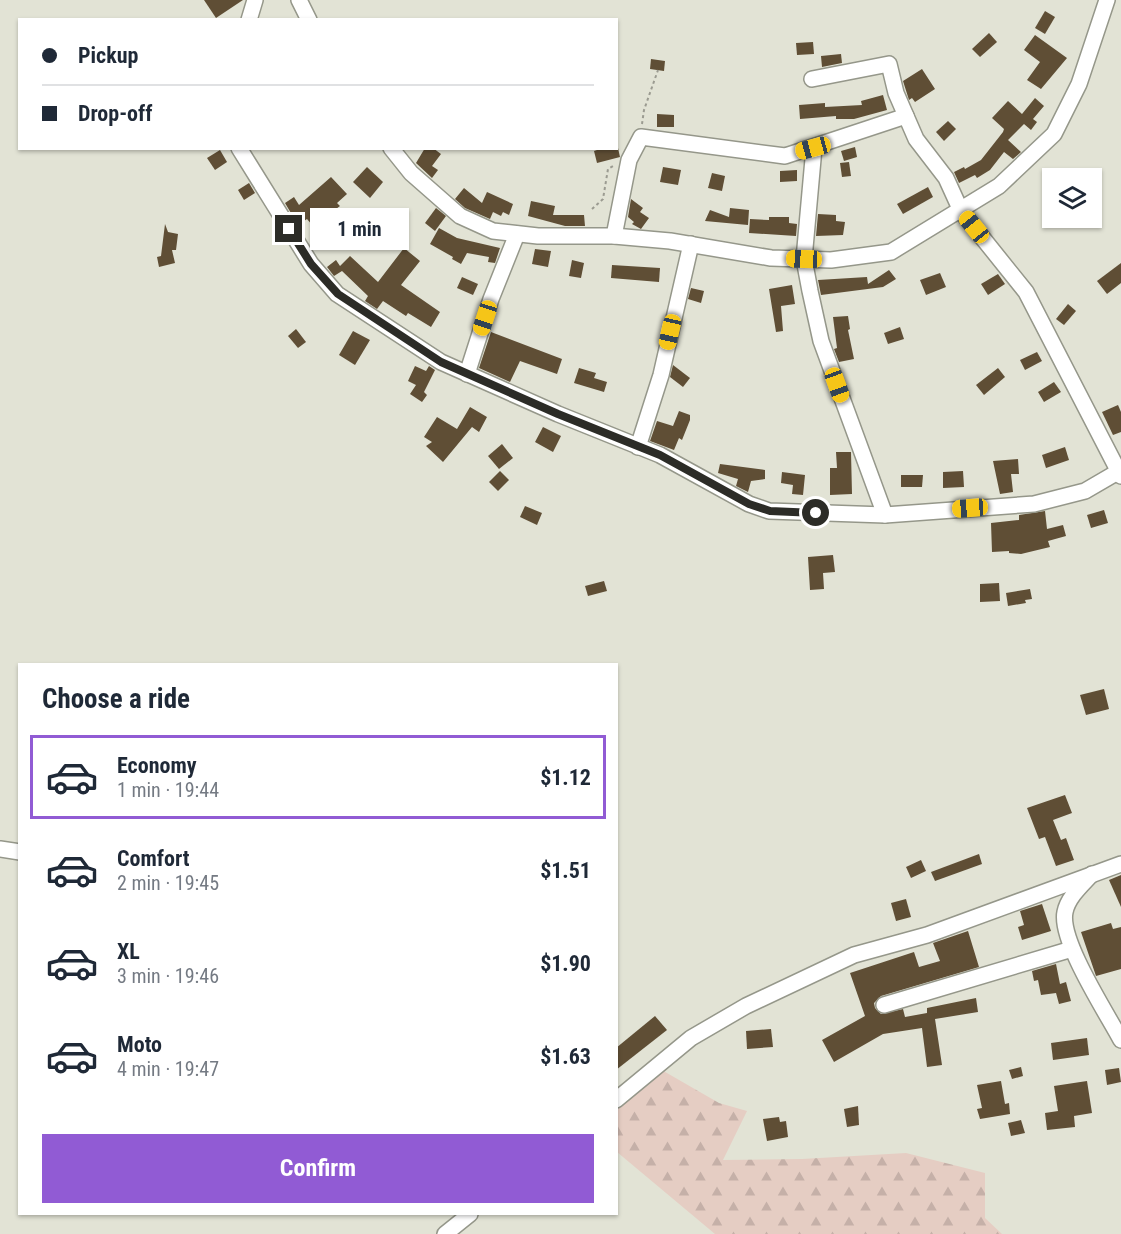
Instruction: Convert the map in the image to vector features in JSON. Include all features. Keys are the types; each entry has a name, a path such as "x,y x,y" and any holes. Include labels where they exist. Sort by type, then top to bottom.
{"street":[{"path":"250,18 255,0"},
{"path":"299,0 308,18"},
{"path":"393,150 411,173 460,216 493,231 517,234 614,236 690,244 771,258 831,260 891,252 962,211 999,186 1054,134 1079,84 1107,0"},
{"path":"240,150 311,264 338,294 441,362 660,455 749,504 770,511 885,515 1034,504 1085,491 1120,472 1026,292 962,211 946,178 916,139 896,93 889,64 812,79"},
{"path":"614,236 629,160 641,137 785,156 906,116"},
{"path":"813,148 804,259 821,341 885,515"},
{"path":"467,374 517,234"},
{"path":"638,447 661,375 690,244"},
{"path":"0,849 18,852"},
{"path":"618,1098 691,1038 756,1001 854,955 927,935 1121,864"},
{"path":"1094,872 1072,897 1066,909 1064,924 1072,949 1121,1040"},
{"path":"884,1005 1072,949"},
{"path":"445,1234 469,1215"}],"path":[{"path":"641,137 644,110 658,70"},
{"path":"592,209 603,198 608,169 619,162 629,160"}],"green space":[{"path":"660,1069 719,1103 747,1111 723,1160 802,1159 906,1153 985,1173 985,1218 1002,1234 715,1234 618,1153 618,1104"}],"building":[{"path":"204,0 243,0 216,18"},
{"path":"1045,11 1055,17 1045,34 1035,28"},
{"path":"989,33 997,42 980,57 972,49"},
{"path":"1035,35 1067,58 1041,89 1027,80 1040,62 1024,50"},
{"path":"813,42 814,54 797,55 796,43"},
{"path":"841,54 842,63 822,67 821,56"},
{"path":"651,59 665,61 664,71 650,69"},
{"path":"922,69 935,89 915,102 912,98 909,100 903,81"},
{"path":"883,95 887,110 854,119 836,119 836,116 800,119 799,105 825,103 825,107 862,105 861,101"},
{"path":"1035,98 1044,106 1033,119 1037,122 1031,130 1024,124 1008,140 1021,152 1013,159 1004,152 990,170 977,178 975,175 959,183 954,172 981,160 1003,132 1004,129 992,118 1008,101 1022,114"},
{"path":"657,114 674,115 674,127 657,127"},
{"path":"948,121 956,129 944,141 936,132"},
{"path":"855,147 857,157 844,161 841,151"},
{"path":"618,148 620,157 597,163 594,151 618,150"},
{"path":"220,150 227,162 215,170 207,158"},
{"path":"424,150 436,150 441,154 432,166 438,170 432,178 416,163"},
{"path":"849,162 851,176 842,177 840,163"},
{"path":"367,167 383,182 370,198 353,182"},
{"path":"663,167 681,170 678,185 660,182"},
{"path":"797,170 797,181 780,182 780,171"},
{"path":"712,173 725,176 722,191 708,188"},
{"path":"331,177 347,194 337,203 340,206 313,226 307,219 298,225 285,203 294,197 299,205"},
{"path":"249,183 255,193 244,200 238,190"},
{"path":"928,187 933,197 903,214 897,204"},
{"path":"464,188 482,203 487,192 513,204 509,215 503,212 501,216 493,212 490,219 465,208 455,199"},
{"path":"631,199 643,208 640,212 649,218 641,229 632,224 634,222 628,217"},
{"path":"531,201 555,206 553,215 584,215 585,226 565,226 528,216"},
{"path":"436,208 446,216 435,231 425,223"},
{"path":"730,208 749,210 748,225 705,221 710,210 729,217"},
{"path":"818,214 836,215 836,221 845,222 843,235 816,236"},
{"path":"769,217 789,217 789,223 797,224 796,236 749,233 750,219 769,220"},
{"path":"165,224 168,232 178,234 176,250 172,250 175,263 159,267 157,257 161,256"},
{"path":"439,228 457,238 500,248 495,263 488,262 489,257 467,253 461,264 452,259 453,257 430,244"},
{"path":"404,248 420,261 401,285 440,312 431,327 408,313 406,316 383,301 377,309 365,301 368,296 342,271 334,276 327,267 336,260 340,266 350,256 378,282"},
{"path":"535,249 551,251 548,267 532,264"},
{"path":"572,260 584,263 581,278 569,276"},
{"path":"1121,263 1121,283 1107,294 1097,281"},
{"path":"612,265 660,268 659,282 611,278"},
{"path":"889,270 896,279 883,287 821,295 818,280 867,277 868,284"},
{"path":"940,273 946,287 926,295 920,280"},
{"path":"998,274 1005,284 988,295 981,284"},
{"path":"462,277 478,284 473,295 457,288"},
{"path":"792,285 795,304 781,306 783,331 776,332 769,289"},
{"path":"691,288 704,291 701,303 688,299"},
{"path":"1068,304 1076,311 1064,325 1056,319"},
{"path":"848,316 850,329 848,330 854,359 839,362 834,349 837,348 833,317"},
{"path":"900,327 904,339 888,344 884,333"},
{"path":"296,329 306,342 298,348 288,336"},
{"path":"353,331 370,340 355,365 339,355"},
{"path":"491,332 562,359 557,374 520,361 510,382 479,368"},
{"path":"1037,352 1042,361 1025,370 1020,360"},
{"path":"673,365 690,378 683,387 670,377"},
{"path":"415,366 426,371 429,366 435,370 424,392 427,395 422,402 410,394 416,385 408,381"},
{"path":"579,368 596,373 594,378 607,382 604,392 574,383"},
{"path":"998,368 1005,377 984,395 976,385"},
{"path":"1054,382 1061,392 1044,402 1038,392"},
{"path":"1118,405 1121,412 1121,432 1113,435 1102,412"},
{"path":"470,407 487,417 479,432 472,427 443,462 426,446 432,442 424,437 437,417 457,429"},
{"path":"679,411 690,415 690,420 682,440 679,438 674,450 650,441 657,421 673,426"},
{"path":"543,427 561,436 553,452 535,442"},
{"path":"502,444 513,458 499,469 488,456"},
{"path":"1065,447 1069,460 1046,468 1042,455"},
{"path":"836,452 851,452 852,494 830,495 830,468 837,468"},
{"path":"1018,459 1019,474 1011,474 1013,492 1000,494 993,461"},
{"path":"720,464 765,470 765,479 751,481 748,492 736,486 738,479 718,473"},
{"path":"500,471 509,480 498,491 489,482"},
{"path":"963,471 964,487 943,488 943,472"},
{"path":"782,472 805,475 803,495 792,494 793,485 781,483"},
{"path":"901,475 923,475 922,487 901,487"},
{"path":"525,506 542,513 537,525 520,517"},
{"path":"1104,510 1108,523 1091,528 1087,515"},
{"path":"1045,511 1047,529 1063,525 1066,536 1048,541 1050,547 1021,554 1009,553 1009,551 992,552 991,523 1019,520 1019,515"},
{"path":"833,555 835,572 823,573 824,589 810,590 808,557"},
{"path":"604,581 607,591 588,596 585,586"},
{"path":"999,583 1000,601 980,602 980,584"},
{"path":"1030,589 1032,599 1025,600 1026,603 1008,606 1006,593"},
{"path":"1104,689 1109,709 1086,715 1080,695"},
{"path":"1065,795 1072,813 1053,820 1061,840 1066,838 1074,860 1056,866 1045,837 1039,839 1027,808"},
{"path":"979,854 982,864 935,881 931,872"},
{"path":"921,860 926,871 911,878 906,867"},
{"path":"1121,875 1121,907 1109,880"},
{"path":"906,899 911,917 896,921 891,903"},
{"path":"1042,904 1051,931 1022,940 1018,927 1024,925 1020,911"},
{"path":"1111,923 1113,929 1121,927 1121,969 1096,976 1081,932"},
{"path":"968,931 979,967 881,996 874,1003 875,1008 881,1014 903,1009 905,1017 927,1013 927,1008 976,998 978,1012 935,1019 942,1065 927,1067 922,1028 883,1034 834,1062 822,1040 865,1016 850,973 914,952 919,967 940,961 933,943"},
{"path":"1056,964 1060,984 1066,982 1071,1001 1059,1004 1056,993 1041,995 1038,980 1034,981 1032,971"},
{"path":"655,1016 667,1030 618,1068 618,1046"},
{"path":"771,1029 773,1047 747,1049 746,1031"},
{"path":"1087,1038 1089,1055 1053,1060 1051,1043"},
{"path":"1021,1067 1023,1076 1012,1079 1009,1070"},
{"path":"1119,1068 1121,1082 1107,1085 1105,1070"},
{"path":"1001,1081 1005,1104 1009,1103 1010,1114 980,1119 977,1109 982,1108 977,1085"},
{"path":"1087,1081 1092,1113 1074,1116 1075,1127 1047,1130 1045,1113 1058,1111 1054,1086"},
{"path":"858,1106 859,1125 847,1127 844,1109"},
{"path":"779,1117 780,1122 786,1121 788,1137 767,1141 763,1119"},
{"path":"1021,1120 1025,1133 1011,1136 1008,1123"}],"route":[{"path":"289,229 311,264 338,294 441,362 558,414 660,455 749,504 770,511 816,513"}]}
